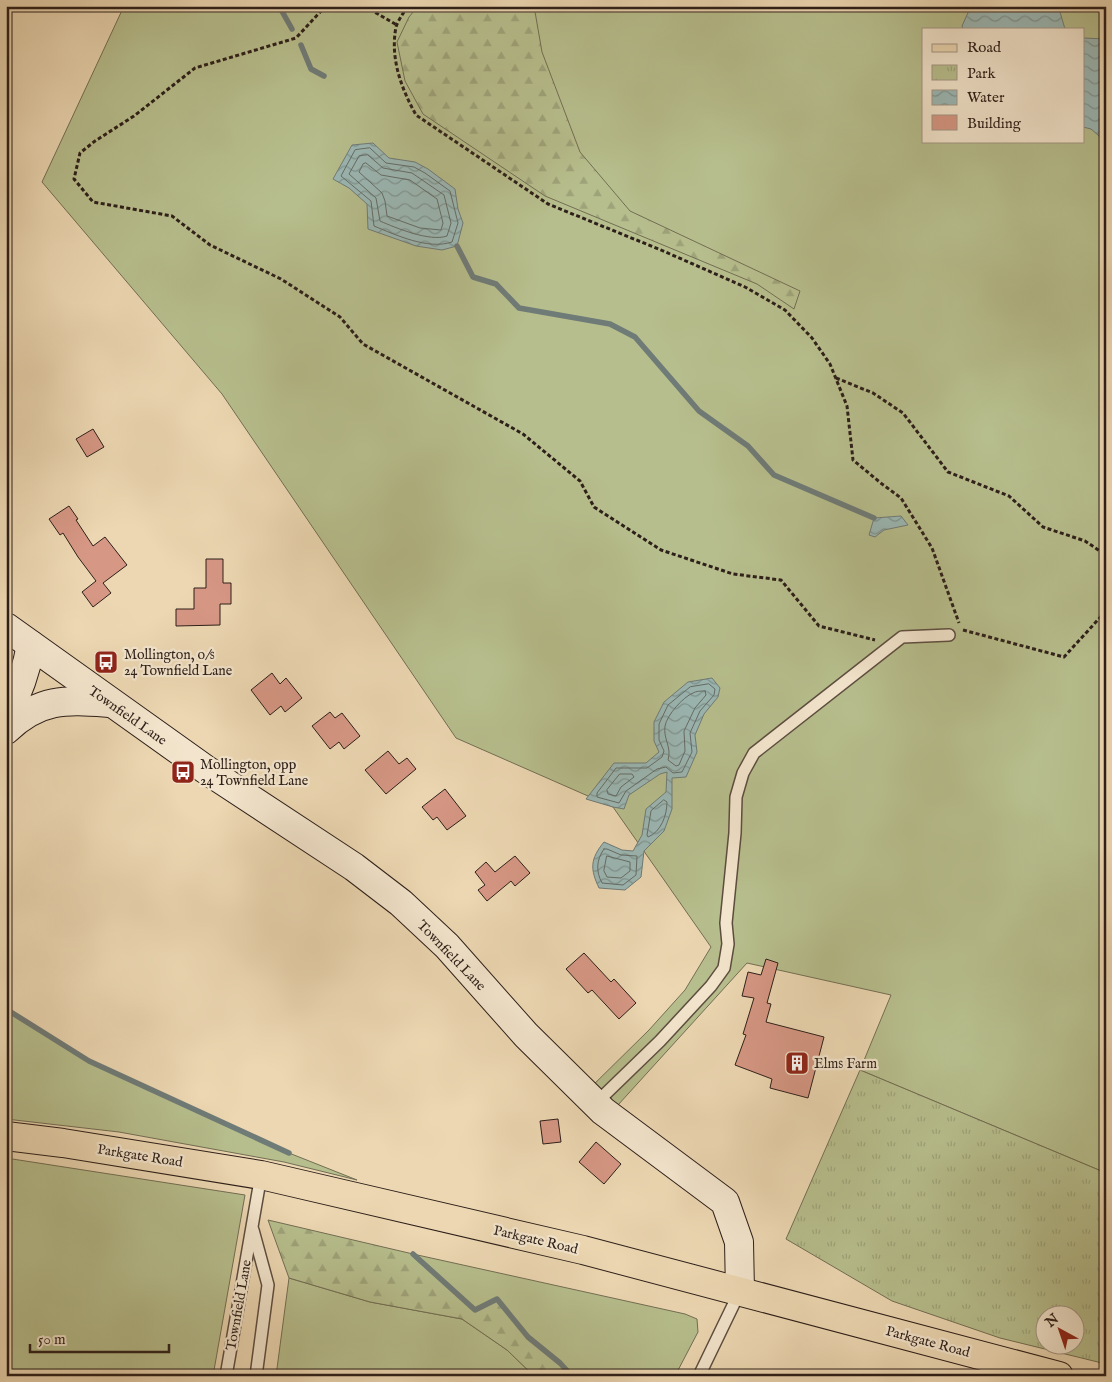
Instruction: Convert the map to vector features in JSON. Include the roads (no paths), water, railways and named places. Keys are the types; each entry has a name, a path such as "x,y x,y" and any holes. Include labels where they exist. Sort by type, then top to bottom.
{"main road":[{"name":"Parkgate Road","path":"6,1136 63,1143 261,1175 582,1250 1059,1376"}],"street":[{"name":"Townfield Lane","path":"6,627 205,769 354,867 401,903 447,946 526,1035 608,1116 725,1202 739,1242 740,1291"},
{"path":"6,716 18,693 27,669 31,645"},
{"path":"6,730 38,707 69,700 112,703"}],"lane":[{"path":"595,1104 660,1041 711,986 724,968 728,944 726,923 735,833 736,797 743,773 754,753 902,637 949,635"},
{"name":"Townfield Lane","path":"226,1376 261,1175"},
{"path":"252,1226 268,1285 256,1376"},
{"name":"Townfield Lane","path":"699,1376 740,1291"}],"water":[{"path":"971,6 1052,6 1060,12 1065,28 963,28"},
{"path":"1084,38 1106,39 1106,142 1091,129 1084,127"},
{"path":"373,143 389,158 415,162 455,189 458,209 463,223 457,246 442,250 416,246 368,229 367,204 349,188 333,179 352,145"},
{"path":"901,516 908,525 884,530 875,537 869,535 874,518"},
{"path":"712,678 720,688 718,697 704,714 695,735 697,752 686,777 672,778 672,809 664,831 644,851 641,877 625,890 599,888 594,875 593,864 599,848 604,842 622,850 633,851 642,835 646,809 666,792 667,772 660,774 629,795 624,809 586,799 614,763 646,763 659,752 654,741 654,722 664,702 688,682"}],"waterway":[{"path":"279,6 292,29"},
{"path":"301,45 311,69 324,76"},
{"path":"457,246 473,277 496,284 519,308 610,324 635,337 699,411 748,446 774,475 874,518"},
{"path":"6,1009 89,1061 289,1153"},
{"path":"413,1254 475,1310 497,1299 528,1337 560,1363 572,1376"}],"place":[{"name":"Mollington, o/s 24 Townfield Lane","path":"106,662"},
{"name":"Mollington, opp 24 Townfield Lane","path":"183,772"},
{"name":"Elms Farm","path":"797,1063"}]}
